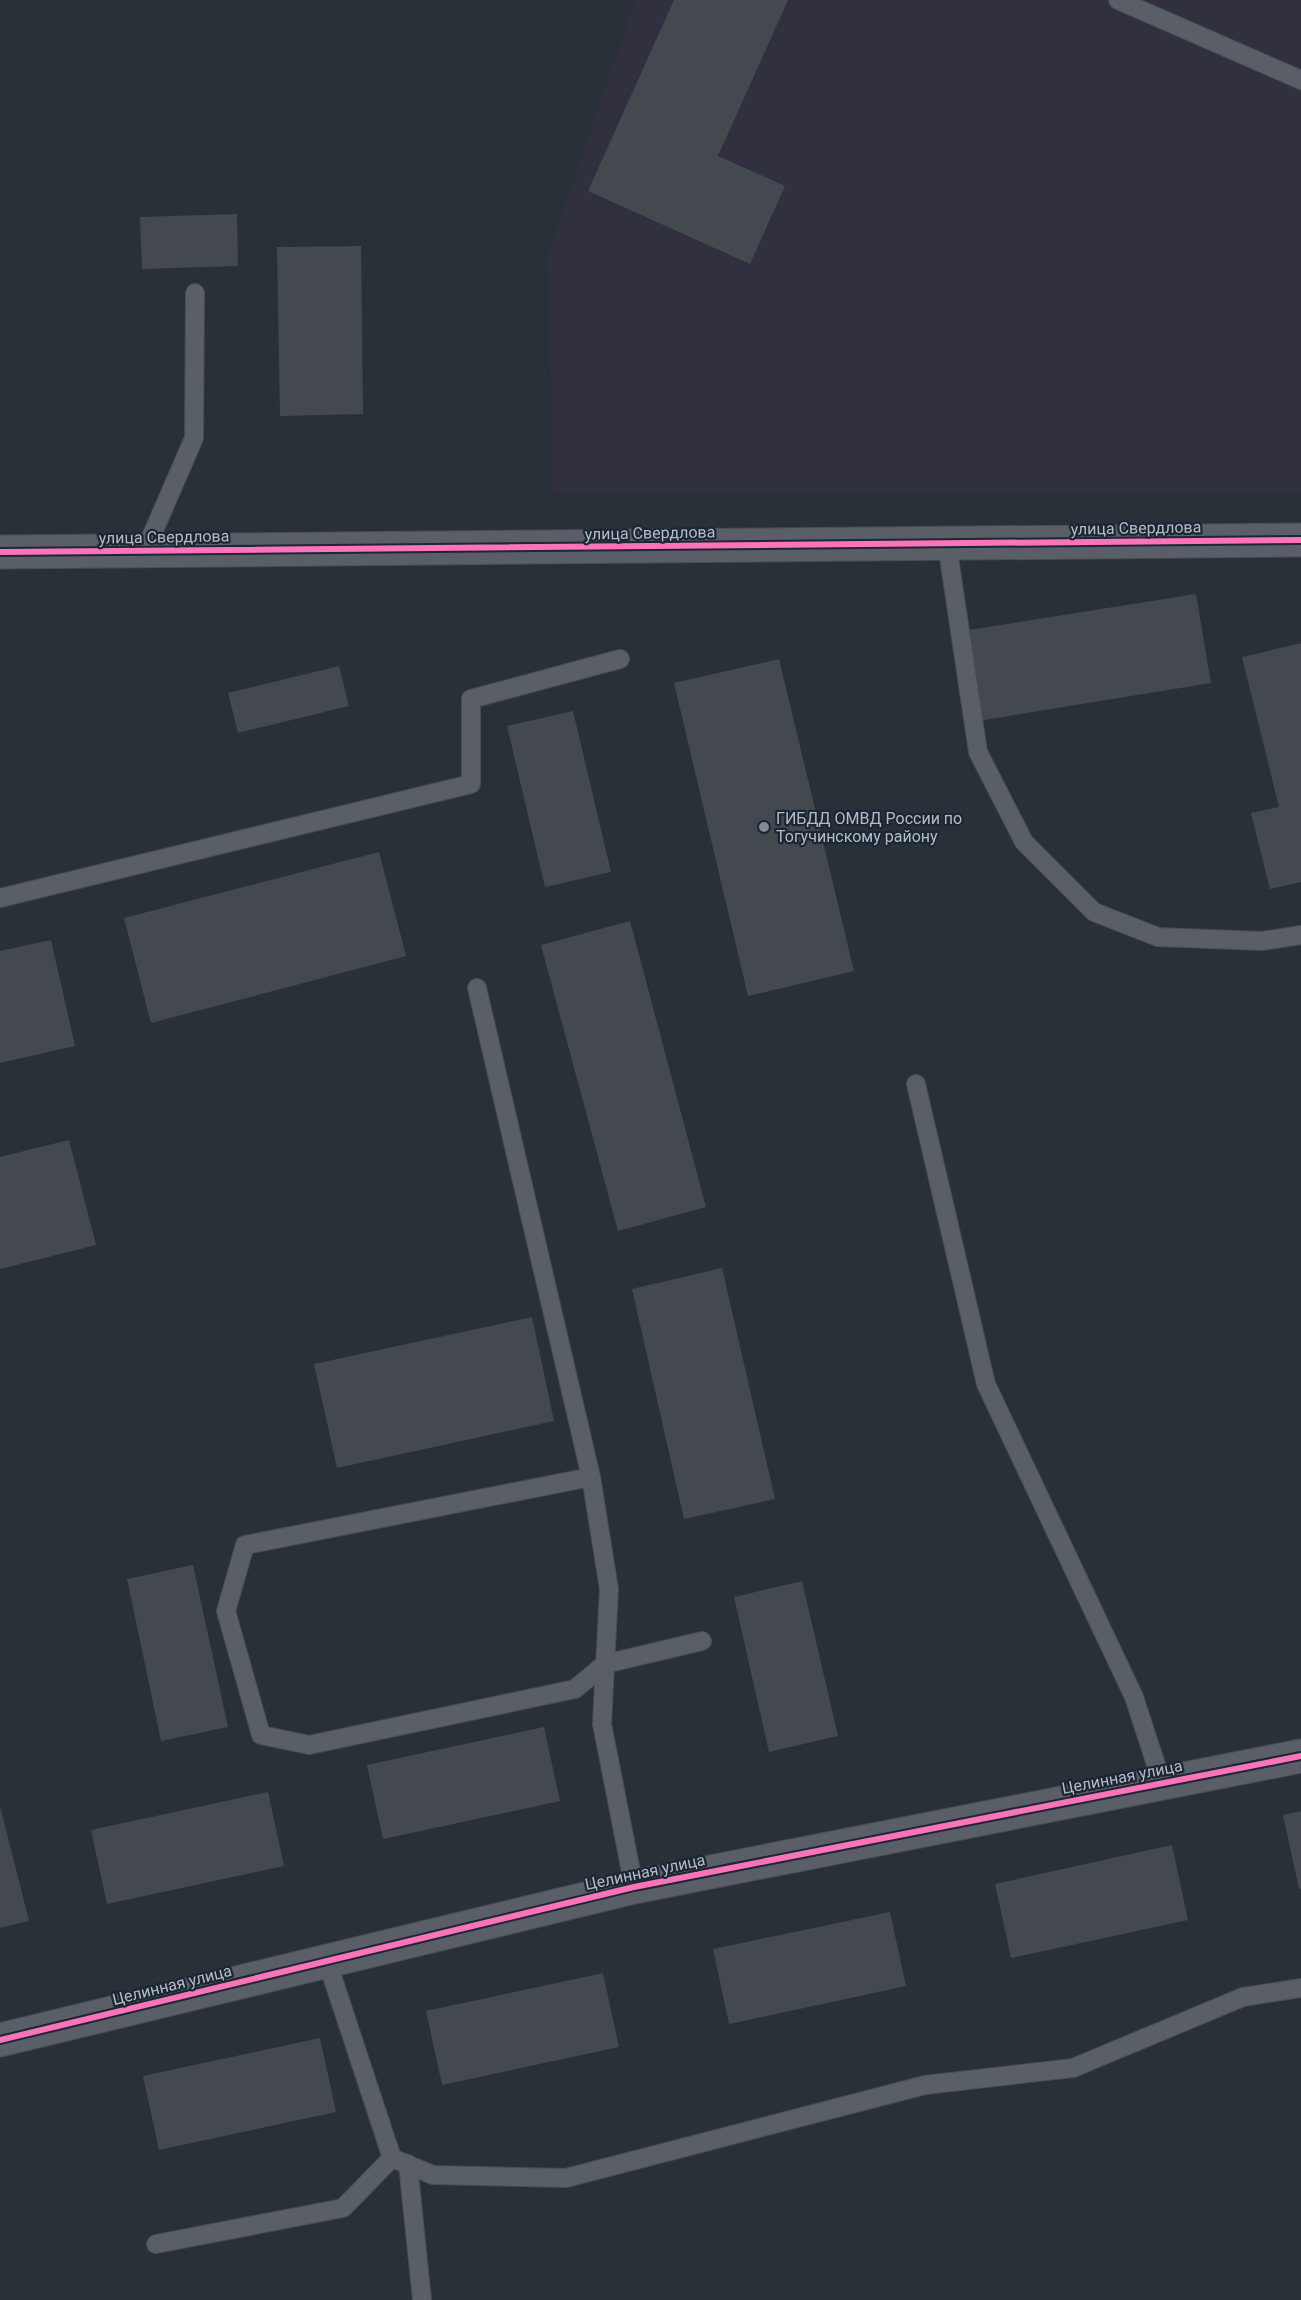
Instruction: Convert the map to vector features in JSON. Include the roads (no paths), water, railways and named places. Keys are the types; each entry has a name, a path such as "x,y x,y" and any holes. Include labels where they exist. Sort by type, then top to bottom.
{"street":[{"name":"улица Свердлова","path":"0,552 1301,540"},
{"name":"Целинная улица","path":"0,2040 634,1887 1301,1755"}],"lane":[{"path":"1118,0 1301,80"},
{"path":"145,551 194,438 195,293"},
{"path":"947,543 978,752 1024,842 1094,912 1158,937 1262,941 1301,935"},
{"path":"0,898 471,784 471,699 620,659"},
{"path":"477,988 591,1477 609,1589 602,1724 634,1887"},
{"path":"916,1084 986,1384 1134,1697 1162,1783"},
{"path":"591,1477 246,1545 226,1611 261,1736 309,1745 575,1689 605,1664 702,1641"},
{"path":"327,1961 400,2161 422,2300"},
{"path":"400,2161 433,2175 566,2178 925,2085 1073,2068 1243,1997 1301,1988"},
{"path":"156,2244 343,2208 400,2161"}],"place":[{"name":"ГИБДД ОМВД России по Тогучинскому району","path":"764,827"}]}
